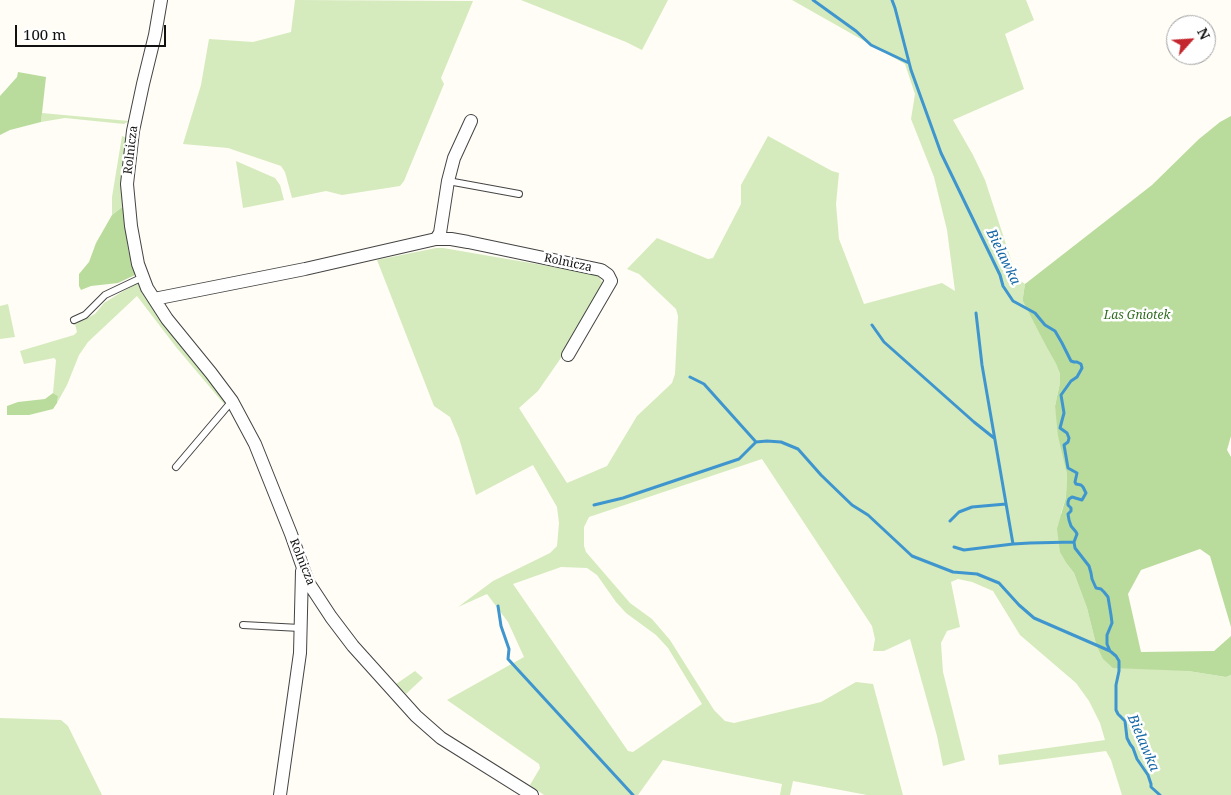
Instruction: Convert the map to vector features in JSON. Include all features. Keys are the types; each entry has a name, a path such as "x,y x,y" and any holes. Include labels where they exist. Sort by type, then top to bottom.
{"street":[{"name":"Rolnicza","path":"161,0 155,35 132,131 126,184 138,264 147,288 167,319 211,372 232,401 255,444 308,582 353,646 416,716 441,738 532,795"},
{"path":"436,239 440,233 448,180 454,158 471,121"},
{"name":"Rolnicza","path":"154,299 305,269 436,239 460,240 601,270 608,275 611,280 609,286 568,355"},
{"path":"280,795 300,653 302,566"}],"lane":[{"path":"448,180 519,194"},
{"path":"74,320 85,315 104,295 143,277"},
{"path":"176,466 232,401"},
{"path":"243,625 300,628"}],"green space":[{"path":"295,0 473,1 441,78 444,84 404,181 400,186 342,195 326,191 292,198 285,172 281,166 228,148 183,144 201,85 209,39 253,42 291,32"},
{"path":"521,0 668,0 642,50"},
{"path":"792,0 1026,0 1034,20 1005,34 1024,89 953,120 985,180 1017,278 1025,284 1023,297 1060,374 1055,406 1067,474 1066,497 1061,513 1067,564 1074,573 1087,608 1096,644 1188,671 1226,677 1231,675 1231,795 1122,795 1111,760 1106,751 999,765 998,755 1105,740 1100,723 1089,701 1076,683 1020,635 993,591 972,582 958,579 951,582 960,627 947,631 941,643 943,672 965,760 943,766 937,736 910,639 884,651 873,651 875,639 872,626 762,459 589,517 584,527 584,546 586,552 630,603 652,619 670,640 714,710 725,721 734,723 821,702 856,682 873,684 903,795 867,795 793,781 790,795 780,795 782,784 663,760 638,795 544,795 530,785 540,768 539,764 447,700 524,657 508,622 487,594 458,607 493,581 550,553 557,546 559,523 557,507 533,465 476,495 459,438 450,417 434,406 377,260 443,248 595,274 600,278 603,284 563,355 538,391 519,408 567,483 607,466 637,416 672,383 675,374 678,316 676,309 639,274 627,269 657,238 708,259 713,258 741,204 741,185 768,136 839,173 836,204 839,239 864,304 942,283 955,291 947,230 934,177 911,119 915,94 905,64","holes":["561,567 587,568 597,575 626,613 656,635 668,648 702,704 633,752 628,751 513,584"]},
{"path":"18,72 46,77 41,122 10,130 0,135 0,96 17,77"},
{"path":"42,113 129,121 124,124 65,118 41,122"},
{"name":"Las Gniotek","path":"1231,116 1231,436 1227,450 1231,457 1231,627 1210,556 1200,549 1141,570 1128,594 1141,652 1214,651 1231,636 1231,675 1226,677 1188,671 1113,668 1103,659 1096,644 1087,608 1074,573 1060,552 1057,529 1066,497 1067,474 1058,436 1055,406 1060,374 1023,301 1025,284 1152,185 1199,139 1220,122"},
{"path":"122,136 127,138 124,207 112,215 112,197"},
{"path":"236,161 275,178 280,185 284,200 243,208"},
{"path":"124,207 128,249 135,275 118,283 91,286 81,290 79,274 89,262 96,243 112,215"},
{"path":"138,283 227,402 230,411 176,347 137,296 88,342 79,355 67,385 57,403 58,396 53,393 56,360 54,358 24,364 20,351 74,335 77,332 75,324 95,314 104,303"},
{"path":"8,304 15,337 0,339 0,306"},
{"path":"53,393 58,396 57,403 53,409 29,415 7,415 7,406 18,402 45,399"},
{"path":"415,671 423,678 406,694 396,684"},
{"path":"0,718 61,720 68,726 102,795 0,795"}],"waterway":[{"path":"813,0 856,31 871,45 909,63"},
{"name":"Bielawka","path":"892,0 911,70 941,153 1000,275 1003,286 1013,301 1035,313 1045,325 1055,331 1071,361 1081,364 1082,368 1077,377 1071,381 1061,395 1064,413 1060,428 1067,433 1069,438 1068,442 1064,445 1068,468 1077,473 1075,482 1081,485 1086,493 1082,500 1072,497 1069,499 1068,505 1071,508 1068,514 1069,520 1077,534 1074,542 1075,548 1089,566 1096,588 1101,589 1108,597 1112,623 1107,635 1107,644 1110,651 1119,661 1116,685 1116,710 1125,721 1127,738 1137,759 1148,775 1151,787 1160,795"},
{"path":"976,313 982,365 1013,544 1074,542"},
{"path":"872,325 884,342 994,438"},
{"path":"690,377 704,384 756,442"},
{"path":"594,505 623,498 739,459 756,442 781,442 798,449 852,505 868,515 912,556 953,572 977,574 999,583 1034,618 1110,651"},
{"path":"950,521 959,512 972,507 1006,504"},
{"path":"954,547 964,550 1013,544"},
{"path":"498,606 501,626 509,649 508,659 633,795"}]}
